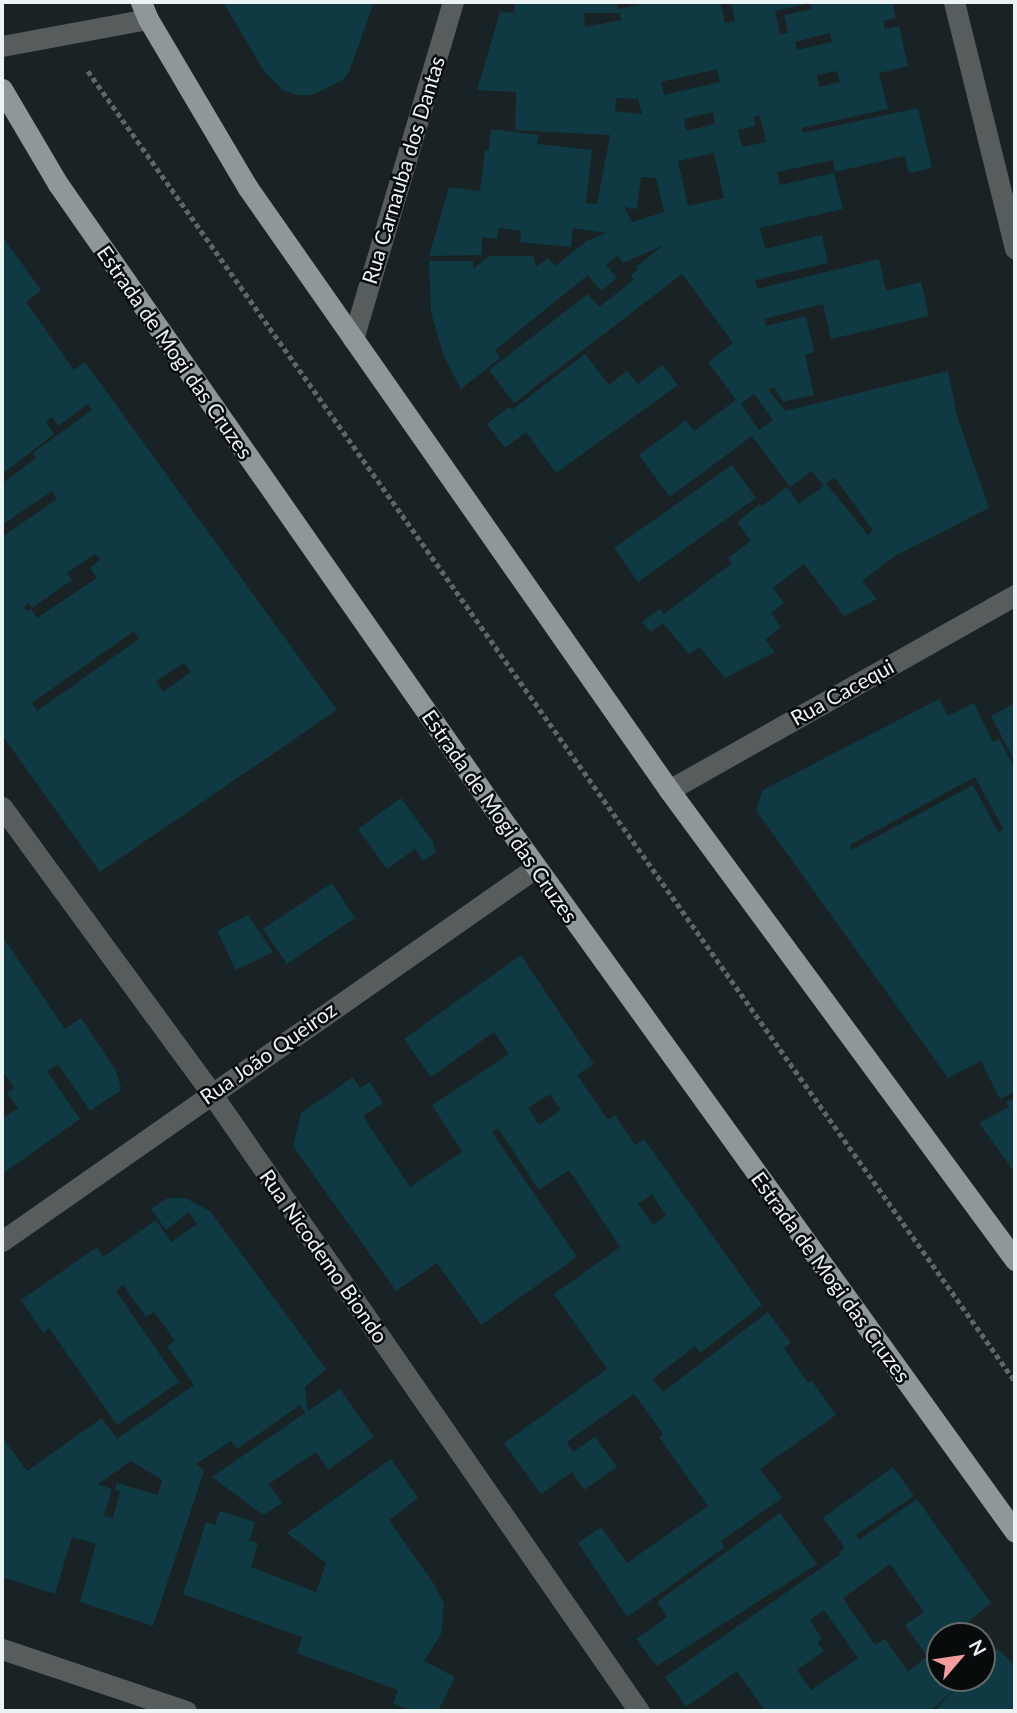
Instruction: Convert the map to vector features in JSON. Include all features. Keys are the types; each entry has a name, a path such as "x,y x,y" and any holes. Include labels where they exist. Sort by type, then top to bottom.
{"main road":[{"path":"145,10 248,188 353,339 668,790 1015,1259"},
{"name":"Estrada de Mogi das Cruzes","path":"2,89 58,184 536,867 1015,1532"}],"street":[{"name":"Rua Carnauba dos Dantas","path":"353,339 453,2"},
{"path":"954,2 1015,249"},
{"path":"2,46 64,33 145,10"},
{"name":"Rua Cacequi","path":"668,790 1015,595"},
{"name":"Rua Nicodemo Biondo","path":"2,807 211,1093 639,1711"},
{"name":"Rua João Queiroz","path":"2,1241 536,867"},
{"path":"2,1649 186,1711"}],"path":[{"path":"64,33 124,125 1015,1381"}],"building":[{"path":"223,2 374,2 349,72 343,80 312,95 296,95 283,90 264,71"},
{"path":"515,2 617,2 618,9 652,2 720,2 725,23 735,21 731,2 892,2 896,18 883,21 885,29 899,26 908,66 879,73 888,109 802,128 803,133 918,108 932,168 909,173 905,156 835,172 833,160 777,172 780,185 834,173 843,209 760,228 765,249 822,235 828,263 755,280 757,289 879,259 886,291 921,282 929,316 831,339 823,304 764,319 766,326 806,316 814,352 805,355 814,395 783,402 774,387 768,389 785,411 948,371 957,416 989,508 895,556 862,581 877,599 844,616 804,564 773,588 784,603 771,613 781,627 765,640 775,652 725,678 700,647 689,654 663,623 651,632 642,622 660,609 664,614 732,563 728,558 751,541 737,522 760,504 762,506 787,487 799,504 824,486 812,471 790,487 752,436 670,497 639,455 686,420 694,431 736,400 708,362 733,343 682,274 514,403 489,370 588,294 599,307 634,280 631,275 637,270 636,267 664,245 623,263 618,256 606,265 617,278 601,291 588,275 495,350 500,358 461,389 443,354 431,312 429,261 473,261 473,269 490,256 533,256 536,267 548,258 555,266 587,241 606,233 573,228 571,247 520,242 521,231 499,228 497,239 482,237 482,255 429,256 449,187 480,191 485,150 489,150 491,129 539,135 537,144 592,150 586,203 597,204 610,135 515,130 516,92 477,90 500,12 514,13","holes":["810,3 812,9 784,15 788,33 780,34 775,11","584,13 620,13 621,20 585,27","830,33 832,42 797,50 795,42","717,69 720,82 664,95 661,82","837,71 840,82 819,87 817,75","616,98 638,99 642,114 615,111","713,112 715,124 686,131 684,119","760,116 766,142 742,147 738,130 755,126 754,117","714,153 724,198 688,206 678,161","641,177 656,178 664,212 632,222 624,207 637,209","754,394 773,420 759,430 741,404","835,478 873,530 868,535 826,483"]},
{"path":"2,236 41,290 26,302 74,370 85,362 337,710 100,872 2,735 2,537 57,499 52,491 2,525 2,484 36,458 33,453 92,410 88,404 58,426 52,417 46,422 54,434 2,474","holes":["95,554 100,560 90,568 97,578 37,618 31,609 27,611 24,607 29,603 32,608 72,580 67,573","134,631 139,639 37,711 32,703","184,663 191,672 163,692 156,681"]},
{"path":"585,354 609,385 627,371 638,384 662,365 678,385 556,473 526,432 505,448 487,424 509,407 512,410"},
{"path":"732,465 756,498 638,582 614,548"},
{"path":"939,699 948,716 974,703 993,742 999,739 1015,768 1015,1092 1000,1099 981,1061 948,1078 756,810 763,790","holes":["975,777 1004,830 998,832 973,785 852,850 850,845"]},
{"path":"1015,703 1015,762 991,716"},
{"path":"401,798 433,842 436,852 423,861 415,849 387,869 358,829"},
{"path":"332,883 355,918 287,964 263,929"},
{"path":"248,915 273,952 236,970 217,931"},
{"path":"4,939 65,1029 81,1018 115,1069 121,1087 120,1091 90,1111 58,1064 47,1071 80,1119 2,1174 2,1119 18,1108 7,1093 14,1088 2,1070"},
{"path":"521,955 594,1064 577,1075 608,1120 615,1115 635,1145 644,1139 762,1305 700,1353 695,1346 653,1379 663,1392 768,1312 791,1343 784,1348 808,1383 812,1381 836,1415 760,1469 782,1498 721,1541 725,1547 627,1617 578,1543 601,1527 627,1563 708,1506 659,1437 663,1434 634,1394 567,1442 573,1452 595,1437 617,1467 584,1490 572,1472 541,1494 504,1443 607,1369 554,1294 620,1247 569,1170 539,1190 498,1128 492,1132 577,1257 481,1325 437,1263 396,1291 293,1146 301,1113 353,1077 360,1088 370,1082 383,1103 363,1116 410,1187 462,1152 432,1105 509,1054 494,1032 431,1077 404,1039","holes":["550,1094 561,1110 539,1125 528,1108","652,1194 666,1216 653,1225 638,1204"]},
{"path":"1015,1098 1015,1173 979,1123 1009,1107 1006,1102"},
{"path":"168,1198 186,1198 211,1212 326,1369 305,1387 308,1411 340,1389 374,1437 328,1470 316,1452 269,1484 282,1503 263,1515 212,1477 305,1413 300,1405 237,1449 231,1441 196,1464 204,1471 153,1626 80,1602 96,1544 72,1537 55,1594 2,1577 2,1437 27,1471 102,1418 117,1439 194,1385 167,1346 175,1341 166,1328 154,1312 146,1317 123,1285 116,1291 179,1382 117,1425 49,1328 43,1333 21,1300 97,1247 103,1257 156,1220 171,1242 197,1224 189,1212 166,1230 151,1209","holes":["131,1461 162,1480 158,1495 117,1483 115,1490 120,1491 113,1518 104,1516 112,1489 98,1484"]},
{"path":"391,1459 418,1498 389,1520 434,1584 444,1604 441,1634 424,1661 455,1677 438,1711 415,1711 393,1704 398,1690 297,1653 302,1637 183,1594 206,1522 215,1525 220,1511 255,1522 249,1541 258,1543 251,1567 316,1592 326,1563 287,1533"},
{"path":"893,1467 914,1496 856,1535 859,1540 917,1499 991,1603 968,1622 926,1622 926,1655 905,1625 924,1612 890,1564 843,1598 875,1645 885,1639 908,1672 926,1657 926,1692 951,1692 931,1711 765,1711 737,1671 686,1707 665,1677 841,1554 839,1552 845,1548 823,1518","holes":["824,1610 858,1658 811,1690 797,1670 824,1651 817,1642 822,1639 810,1620"]},
{"path":"780,1513 817,1564 657,1666 636,1639 667,1617 657,1602"},
{"path":"997,1648 1013,1664 1015,1662 1015,1711 935,1711 952,1692 996,1692"}]}
